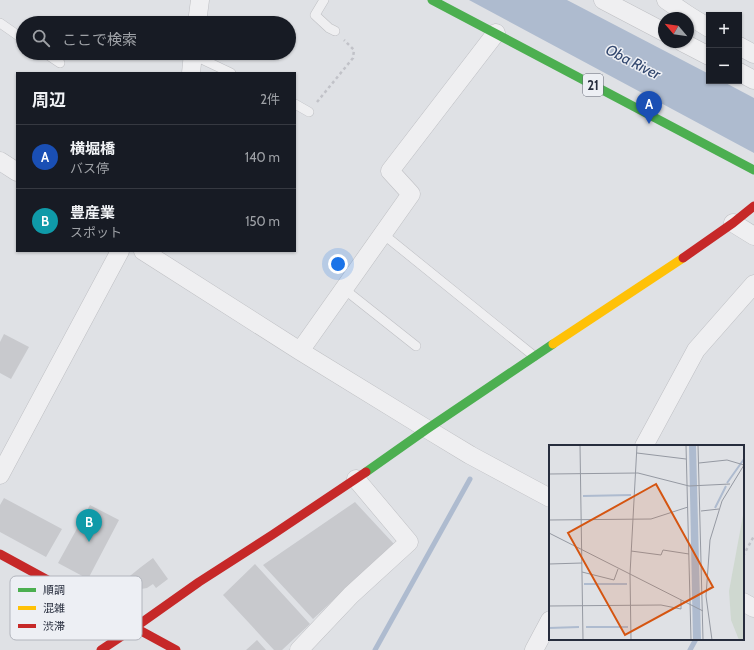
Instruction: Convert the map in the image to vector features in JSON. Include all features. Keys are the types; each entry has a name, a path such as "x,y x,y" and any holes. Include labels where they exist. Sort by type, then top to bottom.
{"street":[{"path":"198,16 200,0"},
{"name":"21","path":"432,0 754,170"},
{"path":"603,0 658,29"},
{"path":"666,0 706,26"},
{"path":"300,351 411,194 390,171 496,33"},
{"path":"694,48 706,54"},
{"path":"742,48 754,54"},
{"path":"191,72 192,60"},
{"path":"742,74 754,80"},
{"path":"0,161 16,171"},
{"path":"142,622 199,582 356,479 534,356 682,259 733,223 754,206"},
{"path":"733,223 754,236"},
{"path":"0,475 119,252"},
{"path":"145,252 300,351 427,429 470,455 549,497"},
{"path":"645,445 696,350 754,284"},
{"path":"299,650 351,595 409,542 356,479"},
{"path":"0,554 40,576"},
{"path":"744,603 754,608"},
{"path":"534,650 549,622"},
{"path":"142,632 176,650"},
{"path":"101,650 116,640"}],"lane":[{"path":"324,0 315,15 329,28 335,31"},
{"path":"0,23 16,34"},
{"path":"56,60 60,63"},
{"path":"205,60 229,72"},
{"path":"296,105 309,112"},
{"path":"383,234 534,356"},
{"path":"344,289 416,346"}],"path":[{"path":"309,112 353,58 354,50 335,31"},
{"path":"744,554 754,536"}],"water":[{"name":"Oba River","path":"469,0 567,0 706,72 706,84 728,84 754,98 754,153"}],"building":[{"path":"4,334 29,347 11,379 0,373 0,342"},
{"path":"4,498 62,529 46,557 0,532 0,505"},
{"path":"355,502 394,544 313,619 263,565"},
{"path":"90,505 119,520 90,576 82,576 58,563"},
{"path":"153,558 168,579 156,588 153,584 147,588 142,589 142,576 130,576"},
{"path":"255,564 310,624 282,650 274,650 223,595"},
{"path":"257,640 266,650 246,650"}],"waterway":[{"path":"375,650 470,479"},
{"path":"690,650 695,640"}],"traffic: fast":[{"path":"432,0 754,170"},
{"path":"366,472 553,344"}],"traffic: slow":[{"path":"553,344 683,258"}],"traffic: jam":[{"path":"683,258 733,223 754,206"},
{"path":"142,622 199,582 366,472"},
{"path":"0,554 40,576"},
{"path":"142,631 176,650"},
{"path":"101,650 116,640"}],"place":[{"name":"横堀橋","path":"649,124"},
{"name":"豊産業","path":"89,542"}]}
